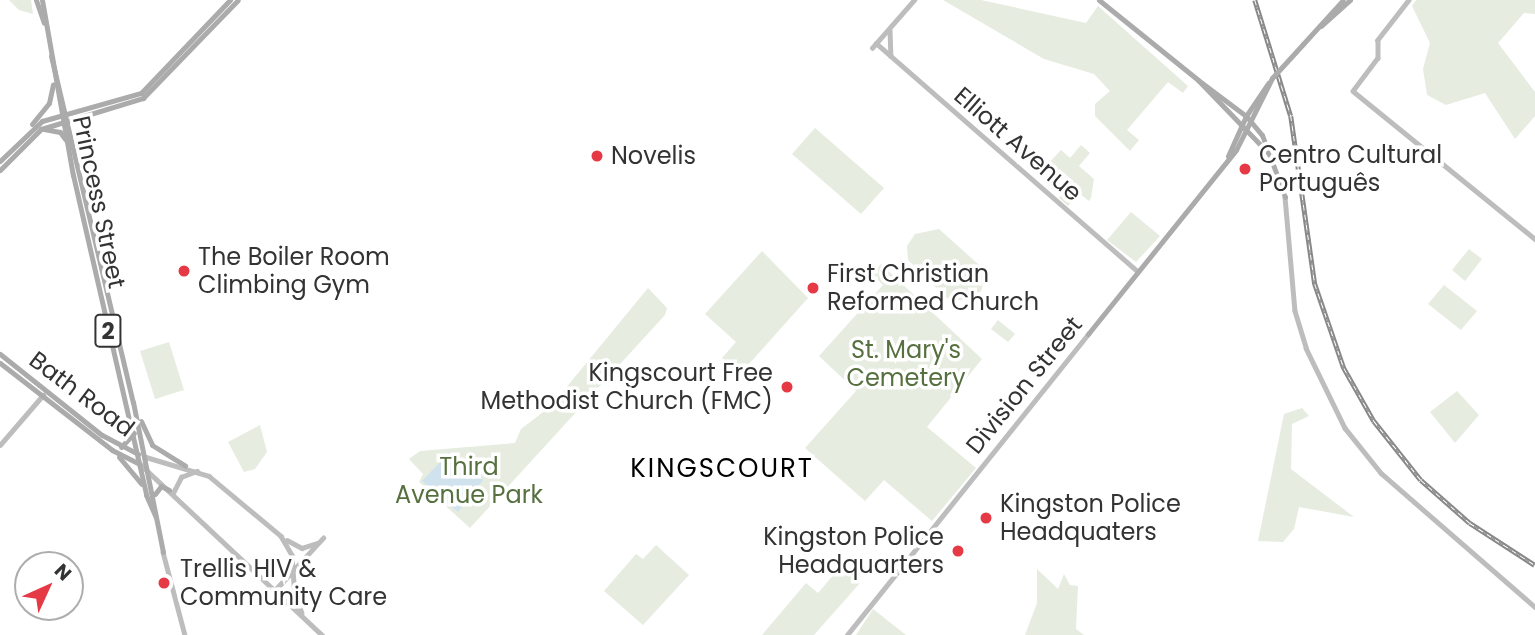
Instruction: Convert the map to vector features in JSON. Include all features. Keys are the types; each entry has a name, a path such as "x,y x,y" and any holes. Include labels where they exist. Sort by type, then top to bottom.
{"main road":[{"name":"Princess Street","path":"36,0 44,23"},
{"name":"Princess Street","path":"42,0 51,56 146,457 163,552 185,635"},
{"path":"0,170 41,129 65,117 141,93 230,0"},
{"path":"21,138 41,121 143,98 238,0"},
{"path":"872,48 914,0"},
{"path":"1099,0 1114,9 1251,121 1273,158 1285,197 1295,311 1322,385 1346,428 1381,473 1535,607"},
{"path":"1111,0 1114,9"},
{"name":"Division Street","path":"1321,26 1343,0"},
{"name":"Division Street","path":"1245,127 1246,116 1272,78 1321,26 1350,0"},
{"path":"1409,0 1378,40 1378,58 1353,91 1535,239"},
{"path":"891,57 887,38 893,24"},
{"name":"Elliott Avenue","path":"876,43 1137,271"},
{"name":"Princess Street","path":"51,56 65,117 67,143 146,495 156,517"},
{"path":"0,161 49,103 54,78"},
{"name":"Division Street","path":"847,635 1228,156 1251,121 1272,78"},
{"path":"1198,80 1273,158"},
{"path":"41,129 60,132 67,143"},
{"name":"Bath Road","path":"0,354 112,450 140,464"},
{"name":"Bath Road","path":"0,363 121,447 146,457"},
{"path":"0,444 45,393"},
{"path":"133,402 152,445 185,466"},
{"path":"121,447 134,433"},
{"path":"112,450 138,476 146,495"},
{"path":"146,457 198,471 238,496 281,536 302,548 323,538 275,590"},
{"path":"140,464 322,635"},
{"path":"171,491 181,477 198,471"},
{"path":"154,497 159,487 171,491"},
{"path":"281,536 290,550 294,589 303,617"},
{"path":"294,589 305,559"},
{"path":"852,635 853,627"}],"green space":[{"path":"9,0 31,0 33,14 19,10"},
{"path":"943,0 981,0 1086,23 1098,6 1188,86 1183,93 1168,82 1127,130 1139,140 1130,151 1095,116 1095,104 1110,91 1094,74 1044,59"},
{"path":"1416,0 1535,0 1535,14 1524,13 1498,43 1535,92 1535,116 1515,139 1485,93 1446,105 1427,95 1423,69 1430,43 1412,6"},
{"path":"815,128 884,188 861,214 792,154"},
{"path":"1081,145 1090,153 1079,166 1094,179 1091,198 1089,201 1079,193 1068,206 1059,198 1070,185 1047,165 1061,150 1070,158"},
{"path":"1131,212 1160,236 1136,262 1107,240"},
{"path":"939,229 987,272 981,291 968,301 947,298 908,260 907,246 915,234"},
{"path":"1469,249 1482,259 1465,281 1452,270"},
{"path":"762,251 808,298 740,374 722,358 736,342 705,314"},
{"name":"St. Mary's Cemetery","path":"881,264 982,359 927,427 976,468 932,521 884,480 865,501 805,448 856,391 819,356 883,285 872,274"},
{"path":"1444,285 1477,311 1461,330 1428,304"},
{"name":"Third Avenue Park","path":"648,288 667,308 665,315 470,528 419,482 423,474 409,459 420,451 515,443 521,429 551,406"},
{"path":"998,320 1015,334 1008,342 991,329"},
{"path":"169,342 184,390 155,399 140,351"},
{"path":"1457,391 1479,415 1455,443 1430,412"},
{"path":"1302,408 1309,416 1292,424 1291,469 1354,517 1299,507 1294,529 1283,542 1258,541 1284,414"},
{"path":"260,425 267,452 255,469 244,472 228,442"},
{"path":"656,545 689,575 643,625 604,591 636,554 643,559"},
{"path":"842,565 860,583 814,635 762,635 806,583 818,593"},
{"path":"1037,569 1058,589 1064,574 1070,585 1078,586 1076,629 1084,635 1025,635 1037,603"},
{"path":"873,609 906,635 856,635"}],"water":[{"path":"450,452 483,480 458,512 422,481"}],"railway":[{"path":"1255,0 1291,116 1315,284 1344,368 1374,421 1421,480 1470,523 1535,565"}],"place":[{"name":"Novelis","path":"597,156"},
{"name":"Centro Cultural Português","path":"1245,169"},
{"name":"The Boiler Room Climbing Gym","path":"184,271"},
{"name":"First Christian Reformed Church","path":"813,288"},
{"name":"Kingscourt Free Methodist Church (FMC)","path":"787,387"},
{"name":"Kingston Police Headquaters","path":"986,518"},
{"name":"Kingston Police Headquarters","path":"958,551"},
{"name":"Trellis HIV & Community Care","path":"164,583"}],"district":[{"name":"KINGSCOURT","path":"722,469"}]}
